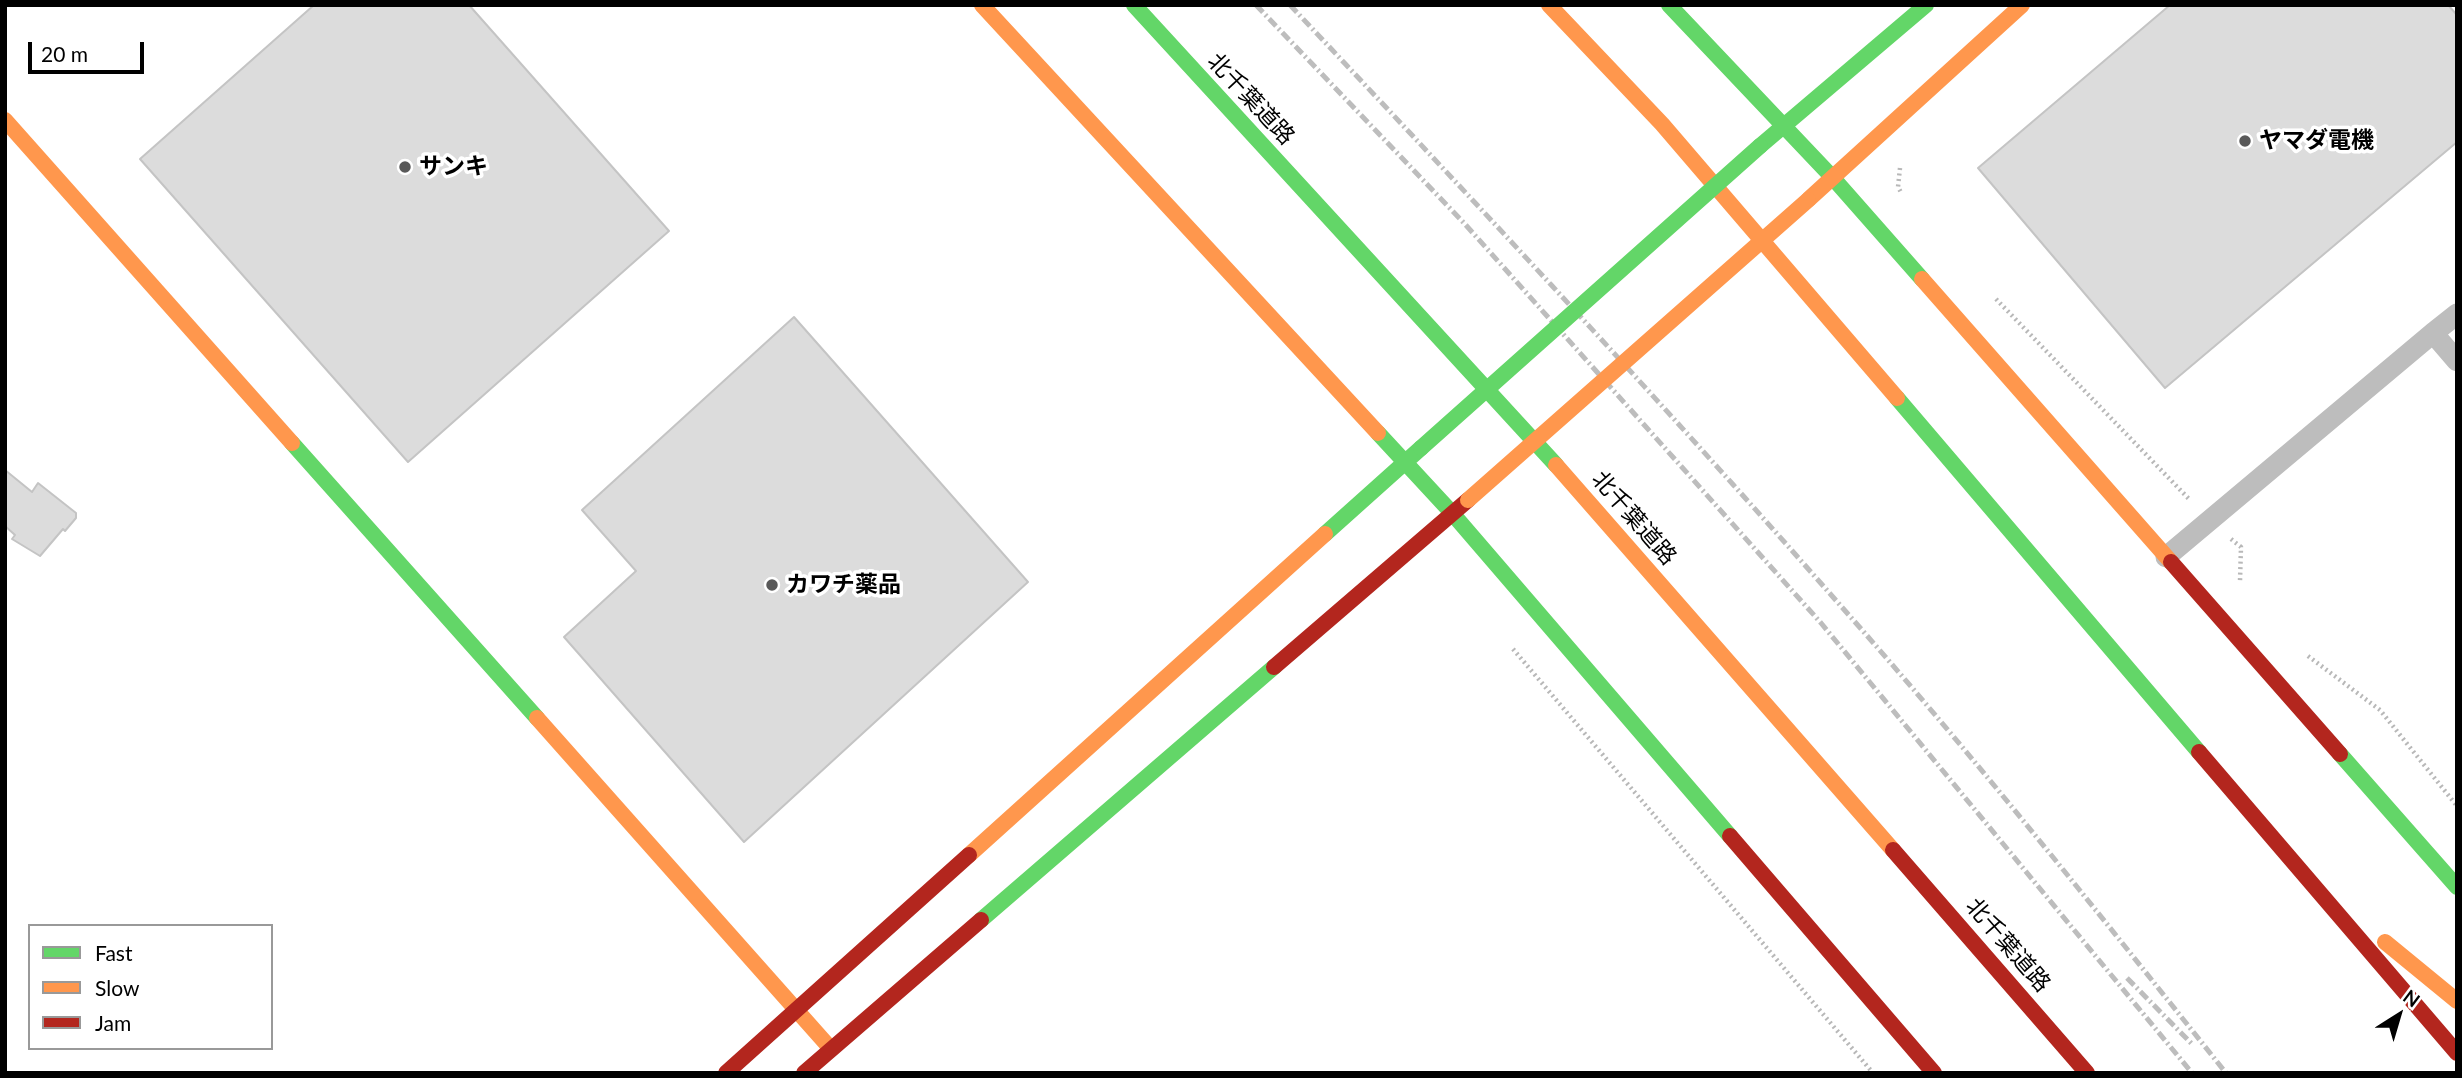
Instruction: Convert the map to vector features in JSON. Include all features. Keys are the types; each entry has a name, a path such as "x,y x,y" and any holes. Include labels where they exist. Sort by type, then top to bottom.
{"main road":[{"path":"982,5 1452,513 1934,1073"},
{"name":"北千葉道路","path":"1134,5 1588,499 2087,1073"},
{"path":"1549,5 1662,124 2457,1053"},
{"path":"1669,5 1833,178 2457,887"},
{"path":"726,1073 1760,146 1926,5"},
{"path":"804,1073 1468,499 1833,178 2022,5"},
{"path":"5,120 831,1049"},
{"path":"2315,886 2457,1002"}],"lane":[{"path":"2166,557 2457,314"},
{"path":"2433,333 2457,361"}],"path":[{"path":"1900,160 1898,187 1904,197"},
{"path":"1991,294 2209,521 2241,547 2240,587"},
{"path":"1506,641 1872,1073"},
{"path":"2303,652 2380,710 2457,806"}],"building":[{"path":"314,5 469,5 669,231 408,462 140,159"},
{"path":"2170,5 2448,5 2457,15 2457,142 2165,388 1978,168"},
{"path":"794,317 1028,582 744,842 564,637 636,571 582,510"},
{"path":"5,470 32,492 38,483 76,513 76,518 40,556 12,539 15,535 5,526"}],"railway":[{"path":"1256,5 1464,223 1821,623 2192,1073"},
{"path":"1290,5 1636,378 1890,662 2084,895 2226,1073"},
{"path":"2127,978 2193,1045"}],"traffic: fast":[{"path":"1134,5 1556,465"},
{"path":"1669,5 1833,178 1922,279"},
{"path":"1760,146 1926,5"},
{"path":"1421,448 1760,146"},
{"path":"1897,398 2199,752"},
{"path":"1378,433 1452,513 1730,836"},
{"path":"292,443 537,718"},
{"path":"1325,534 1421,448"},
{"path":"981,920 1274,667"},
{"path":"2340,754 2457,887"}],"traffic: slow":[{"path":"982,5 1378,433"},
{"path":"1549,5 1662,124 1897,398"},
{"path":"1809,199 2022,5"},
{"path":"5,120 292,443"},
{"path":"1468,500 1808,200"},
{"path":"1922,279 2171,562"},
{"path":"1556,465 1893,850"},
{"path":"969,855 1325,534"},
{"path":"537,718 831,1049"},
{"path":"2385,942 2457,1001"}],"traffic: jam":[{"path":"1274,667 1468,500"},
{"path":"2171,562 2340,754"},
{"path":"2199,752 2457,1053"},
{"path":"1730,836 1934,1073"},
{"path":"1893,850 2087,1073"},
{"path":"726,1073 969,855"},
{"path":"804,1073 981,920"}],"place":[{"name":"ヤマダ電機","path":"2245,141"},
{"name":"サンキ","path":"405,167"},
{"name":"カワチ薬品","path":"772,585"}]}
